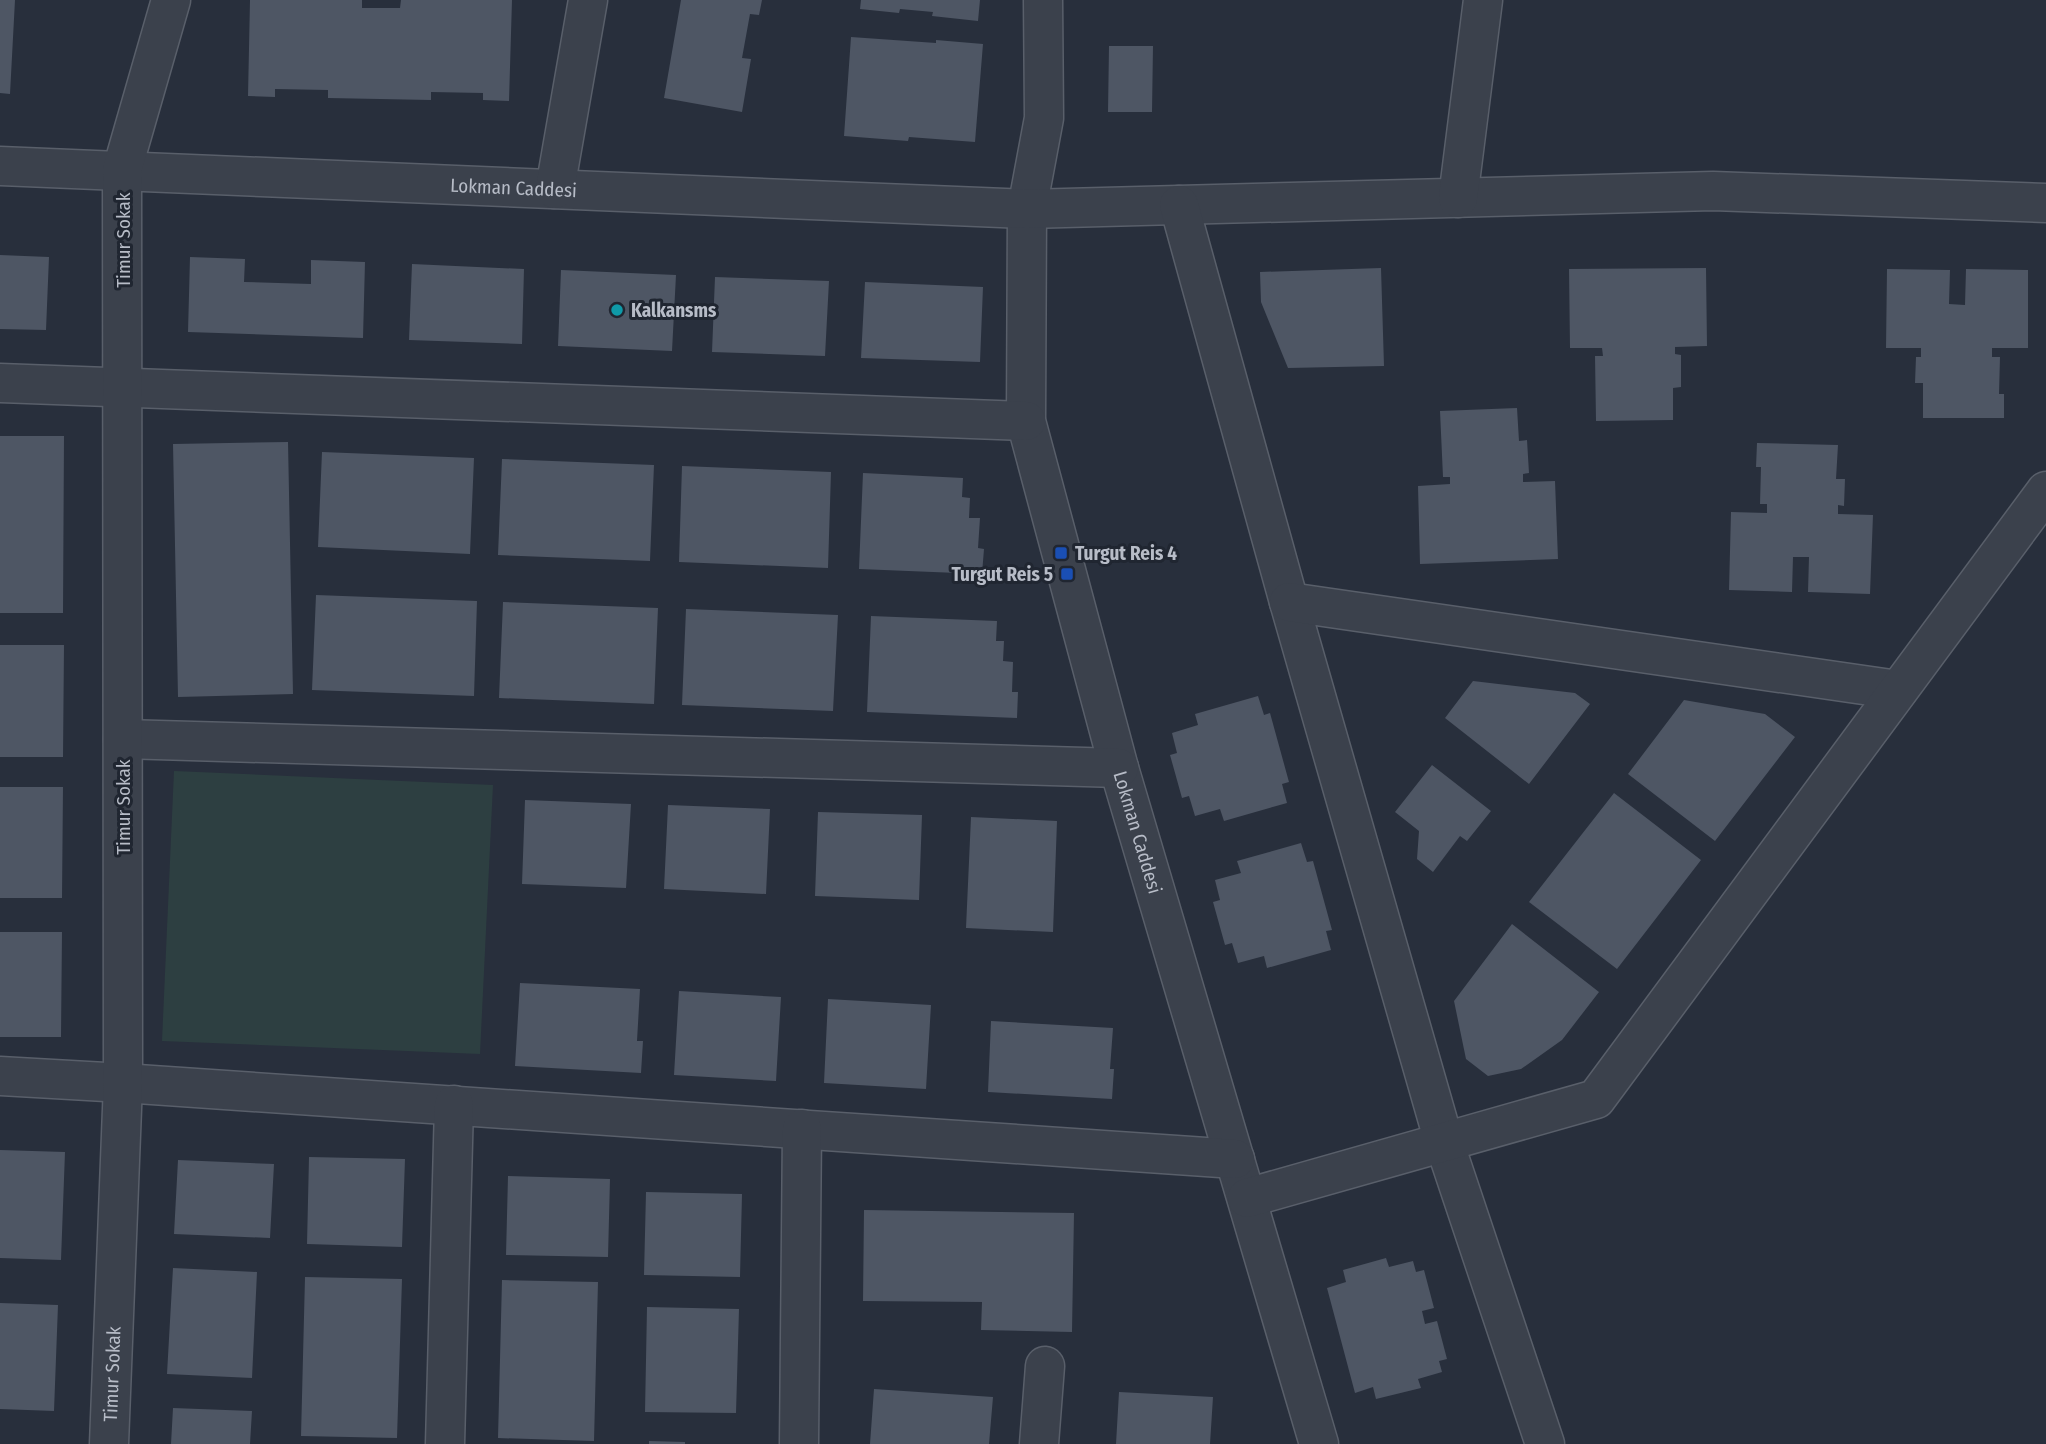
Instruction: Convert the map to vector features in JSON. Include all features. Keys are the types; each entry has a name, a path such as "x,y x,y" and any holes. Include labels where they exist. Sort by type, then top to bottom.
{"street":[{"name":"Timur Sokak","path":"109,1444 122,1083 122,170 171,0"},
{"path":"555,189 588,0"},
{"name":"Lokman Caddesi","path":"1043,0 1044,118 1027,209 1026,421 1119,768 1319,1444"},
{"path":"1458,198 1483,0"},
{"name":"Lokman Caddesi","path":"0,166 1027,209"},
{"path":"1027,209 1713,191 2046,203"},
{"path":"1179,205 1289,602 1444,1142 1545,1444"},
{"path":"0,383 1026,421"},
{"path":"1247,1198 1596,1099 2046,491"},
{"path":"1289,602 1898,690"},
{"path":"123,739 1119,768"},
{"path":"0,1076 1235,1159"},
{"path":"445,1444 454,1105"},
{"path":"799,1444 802,1129"},
{"path":"1039,1444 1045,1366"}],"shaded area":[{"path":"174,771 493,785 480,1054 162,1041"}],"building":[{"path":"0,0 15,0 10,94 0,93"},
{"path":"250,0 362,0 362,8 400,8 401,0 512,0 509,101 483,100 483,93 431,92 431,100 328,98 328,90 275,89 275,97 248,96"},
{"path":"681,0 762,0 759,15 750,14 742,58 751,59 742,112 664,98"},
{"path":"861,0 980,0 978,21 932,16 933,12 900,9 899,13 860,9"},
{"path":"851,37 983,44 975,142 844,136"},
{"path":"1109,46 1153,46 1152,112 1108,112"},
{"path":"0,255 49,257 46,330 0,329"},
{"path":"190,257 245,259 244,282 311,284 311,260 365,262 363,338 188,332"},
{"path":"412,264 524,269 522,344 409,340"},
{"path":"1381,268 1384,366 1288,368 1261,302 1260,272"},
{"path":"1706,268 1707,346 1675,347 1675,354 1681,355 1681,387 1673,388 1673,420 1596,421 1595,356 1603,356 1602,348 1570,348 1569,269"},
{"path":"1887,269 1950,270 1949,304 1965,305 1966,269 2028,270 2028,348 1992,348 1992,357 2000,357 1999,394 2004,394 2004,418 1923,418 1923,383 1915,383 1916,357 1921,357 1921,348 1886,348"},
{"name":"Kalkansms","path":"561,270 676,275 672,351 558,346"},
{"path":"715,277 829,281 825,356 712,352"},
{"path":"865,282 983,287 980,362 861,358"},
{"path":"1517,408 1519,441 1527,440 1529,473 1523,474 1523,482 1555,481 1558,559 1420,564 1418,486 1450,484 1450,477 1443,477 1440,411"},
{"path":"0,436 64,436 63,613 0,613"},
{"path":"288,442 293,694 178,697 173,444"},
{"path":"1757,443 1838,445 1836,479 1845,479 1844,506 1838,505 1838,514 1873,515 1870,594 1808,592 1809,557 1793,557 1792,592 1729,590 1731,512 1767,513 1767,504 1760,504 1761,467 1756,467"},
{"path":"322,452 474,458 470,554 318,547"},
{"path":"502,459 654,465 650,561 498,555"},
{"path":"682,466 831,472 828,568 679,562"},
{"path":"863,473 963,478 962,497 970,498 969,518 980,518 978,548 984,549 982,574 859,569"},
{"path":"316,595 477,601 474,696 312,690"},
{"path":"503,602 658,608 654,704 499,698"},
{"path":"686,609 838,615 833,711 682,705"},
{"path":"871,616 997,621 996,641 1004,641 1003,661 1013,662 1012,692 1018,692 1017,718 867,712"},
{"path":"0,645 64,645 63,757 0,757"},
{"path":"1473,681 1575,693 1590,704 1529,784 1445,718"},
{"path":"1258,696 1264,715 1270,713 1289,782 1282,784 1287,803 1224,821 1220,809 1195,816 1189,796 1182,798 1170,755 1177,753 1172,733 1198,725 1195,714"},
{"path":"1684,700 1765,714 1795,737 1715,841 1628,774"},
{"path":"1432,765 1491,811 1467,841 1460,836 1433,872 1417,859 1419,831 1395,812"},
{"path":"0,787 63,787 62,898 0,898"},
{"path":"1614,793 1701,860 1617,969 1529,902"},
{"path":"525,800 631,804 626,888 522,884"},
{"path":"668,805 770,809 766,894 664,889"},
{"path":"818,812 922,815 919,900 815,896"},
{"path":"971,817 1057,821 1053,932 966,928"},
{"path":"1301,843 1307,862 1313,861 1332,930 1326,931 1331,950 1267,968 1264,956 1238,963 1232,943 1225,945 1213,902 1220,900 1215,880 1241,873 1237,861"},
{"path":"1512,924 1599,992 1562,1040 1521,1069 1488,1076 1466,1059 1454,1001"},
{"path":"0,932 62,932 61,1037 0,1037"},
{"path":"520,983 640,989 637,1041 643,1041 641,1073 515,1066"},
{"path":"679,991 781,997 776,1081 674,1075"},
{"path":"828,999 931,1005 926,1089 824,1083"},
{"path":"991,1021 1113,1028 1110,1069 1114,1069 1112,1099 988,1092"},
{"path":"0,1150 65,1152 61,1260 0,1258"},
{"path":"309,1157 405,1159 402,1247 307,1244"},
{"path":"178,1160 274,1164 270,1238 174,1234"},
{"path":"508,1176 610,1179 608,1257 506,1255"},
{"path":"646,1192 742,1194 740,1277 644,1275"},
{"path":"864,1210 1074,1213 1072,1332 981,1330 982,1302 863,1301"},
{"path":"1386,1258 1389,1267 1413,1261 1416,1272 1424,1270 1434,1308 1422,1311 1425,1324 1437,1321 1447,1359 1439,1361 1442,1372 1418,1379 1421,1388 1376,1399 1373,1387 1355,1393 1327,1288 1346,1282 1343,1270"},
{"path":"173,1268 257,1272 252,1378 167,1374"},
{"path":"305,1277 402,1279 397,1438 301,1436"},
{"path":"502,1280 598,1282 594,1441 498,1438"},
{"path":"0,1303 58,1305 54,1411 0,1409"},
{"path":"647,1307 739,1309 736,1413 645,1412"},
{"path":"874,1389 993,1397 989,1444 870,1444"},
{"path":"1119,1392 1213,1397 1210,1444 1116,1444"},
{"path":"173,1408 252,1411 250,1444 171,1444"},
{"path":"649,1441 685,1442 685,1444 649,1444"}],"place":[{"name":"Kalkansms","path":"617,310"},
{"name":"Turgut Reis 4","path":"1061,553"},
{"name":"Turgut Reis 5","path":"1067,574"}]}
